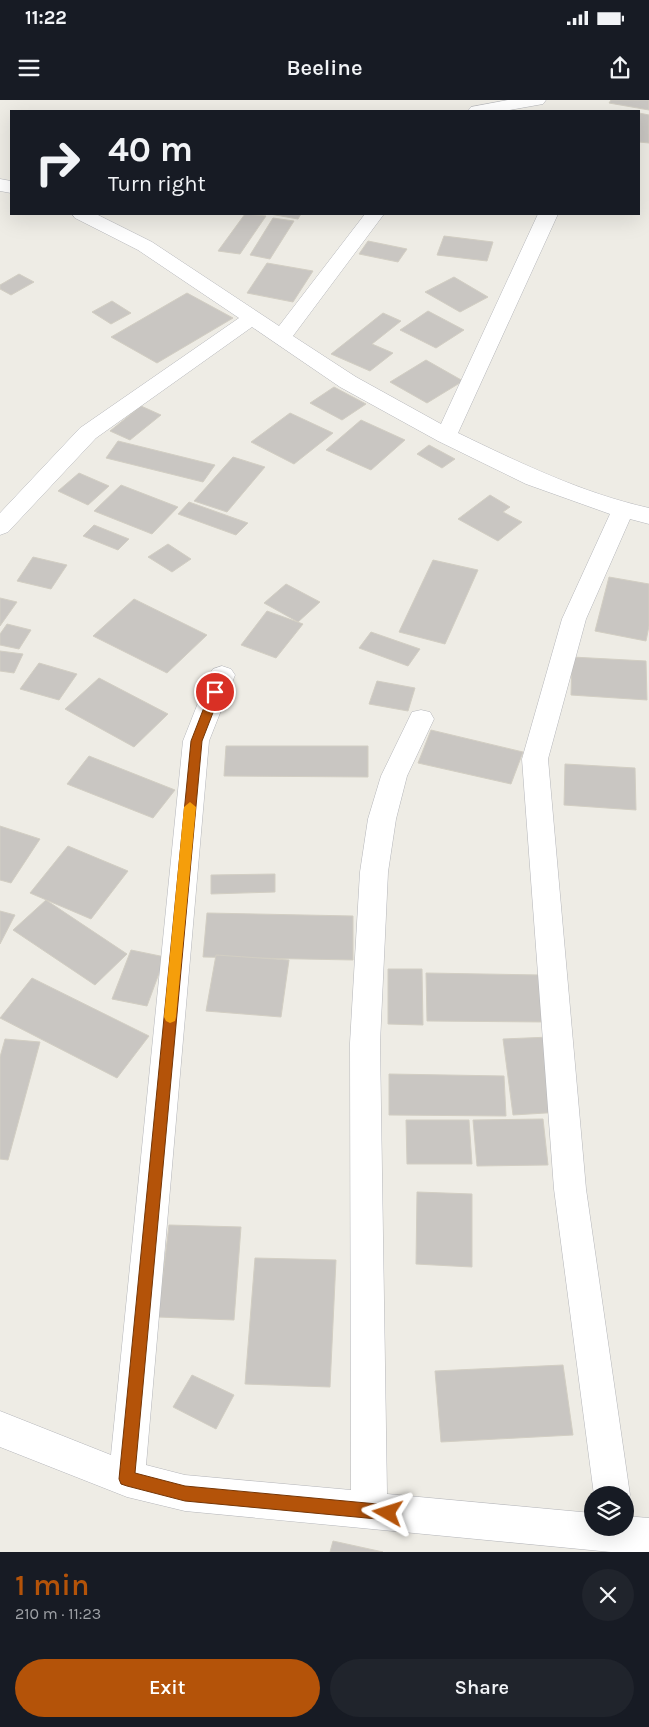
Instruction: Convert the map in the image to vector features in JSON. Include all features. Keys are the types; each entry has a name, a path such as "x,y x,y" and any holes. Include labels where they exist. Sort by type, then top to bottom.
{"street":[{"path":"482,110 537,100"},
{"path":"84,215 145,246 348,382 446,436 534,479 636,513 574,619 535,759 570,1189 611,1486"},
{"path":"281,337 374,215"},
{"path":"446,436 548,215"},
{"path":"0,527 88,433 252,318"},
{"path":"127,1479 196,741 222,675"},
{"path":"369,1511 365,1043 374,872 382,819 394,776 421,719"},
{"path":"0,1429 127,1479 185,1493 584,1529"}],"building":[{"path":"611,100 649,100 649,110 609,103"},
{"path":"640,113 649,115 649,143 640,142"},
{"path":"244,215 266,216 240,254 218,251"},
{"path":"276,215 300,215 298,219"},
{"path":"273,218 294,221 270,259 250,255"},
{"path":"444,236 493,242 487,261 437,255"},
{"path":"368,241 407,249 398,262 359,254"},
{"path":"267,263 313,271 293,302 247,293"},
{"path":"19,274 34,282 11,295 0,289 0,285"},
{"path":"454,277 488,297 460,312 425,292"},
{"path":"187,293 233,318 157,363 111,337"},
{"path":"112,301 131,313 111,324 92,312"},
{"path":"428,311 464,330 436,348 400,330"},
{"path":"383,313 401,321 372,344 393,353 370,371 331,354"},
{"path":"426,360 463,381 427,403 390,382"},
{"path":"334,387 366,404 342,420 310,403"},
{"path":"141,406 161,415 130,440 110,431"},
{"path":"290,413 333,433 294,464 251,442"},
{"path":"361,420 405,440 371,470 326,450"},
{"path":"118,441 215,465 203,482 106,458"},
{"path":"429,445 455,459 442,468 417,454"},
{"path":"233,457 265,467 227,512 194,501"},
{"path":"79,473 109,486 88,505 58,491"},
{"path":"121,485 178,507 152,534 94,511"},
{"path":"490,495 510,507 503,512 522,522 498,541 458,519"},
{"path":"189,502 248,523 236,535 178,514"},
{"path":"94,525 129,539 118,550 83,536"},
{"path":"168,544 191,559 172,572 148,557"},
{"path":"33,557 67,565 51,589 17,581"},
{"path":"433,560 478,570 445,644 399,632"},
{"path":"609,577 649,584 649,626 646,641 595,631"},
{"path":"286,584 320,602 298,622 264,603"},
{"path":"0,598 17,602 0,626"},
{"path":"134,599 207,635 167,673 93,636"},
{"path":"267,611 303,624 276,658 241,645"},
{"path":"7,624 31,630 19,649 0,645 0,634"},
{"path":"371,632 420,649 408,666 359,648"},
{"path":"0,651 23,654 14,673 0,671"},
{"path":"572,657 646,661 647,700 571,695"},
{"path":"39,663 77,674 59,700 20,689"},
{"path":"99,678 168,714 134,747 65,709"},
{"path":"377,681 415,688 408,711 369,704"},
{"path":"431,730 523,752 511,784 418,763"},
{"path":"226,746 368,746 368,777 224,776"},
{"path":"89,756 175,790 153,818 67,784"},
{"path":"565,764 635,768 636,810 564,805"},
{"path":"0,826 40,839 11,883 0,880"},
{"path":"68,846 128,871 91,919 30,893"},
{"path":"275,874 275,892 211,894 211,875"},
{"path":"46,900 127,954 95,985 13,930"},
{"path":"0,911 15,915 0,944"},
{"path":"207,913 353,916 353,960 203,957"},
{"path":"131,950 165,957 147,1006 112,999"},
{"path":"216,955 289,960 281,1017 206,1011"},
{"path":"388,969 422,969 423,1025 388,1024"},
{"path":"426,973 541,975 545,1022 427,1021"},
{"path":"32,978 149,1036 117,1078 0,1018"},
{"path":"550,1037 562,1112 513,1115 503,1039"},
{"path":"5,1039 40,1042 8,1160 0,1159 0,1057"},
{"path":"389,1074 504,1076 506,1116 389,1115"},
{"path":"543,1119 548,1165 477,1166 473,1120"},
{"path":"406,1120 469,1120 472,1164 407,1164"},
{"path":"417,1192 472,1194 472,1267 416,1264"},
{"path":"169,1225 241,1227 234,1320 158,1317"},
{"path":"255,1258 336,1260 330,1387 245,1384"},
{"path":"563,1365 573,1435 441,1442 435,1371"},
{"path":"192,1375 234,1395 216,1429 173,1407"},
{"path":"333,1541 383,1552 330,1552"}],"slow traffic":[{"path":"170,1017 190,807"}],"route":[{"path":"215,692 196,741 127,1479 185,1493 388,1513"}]}
